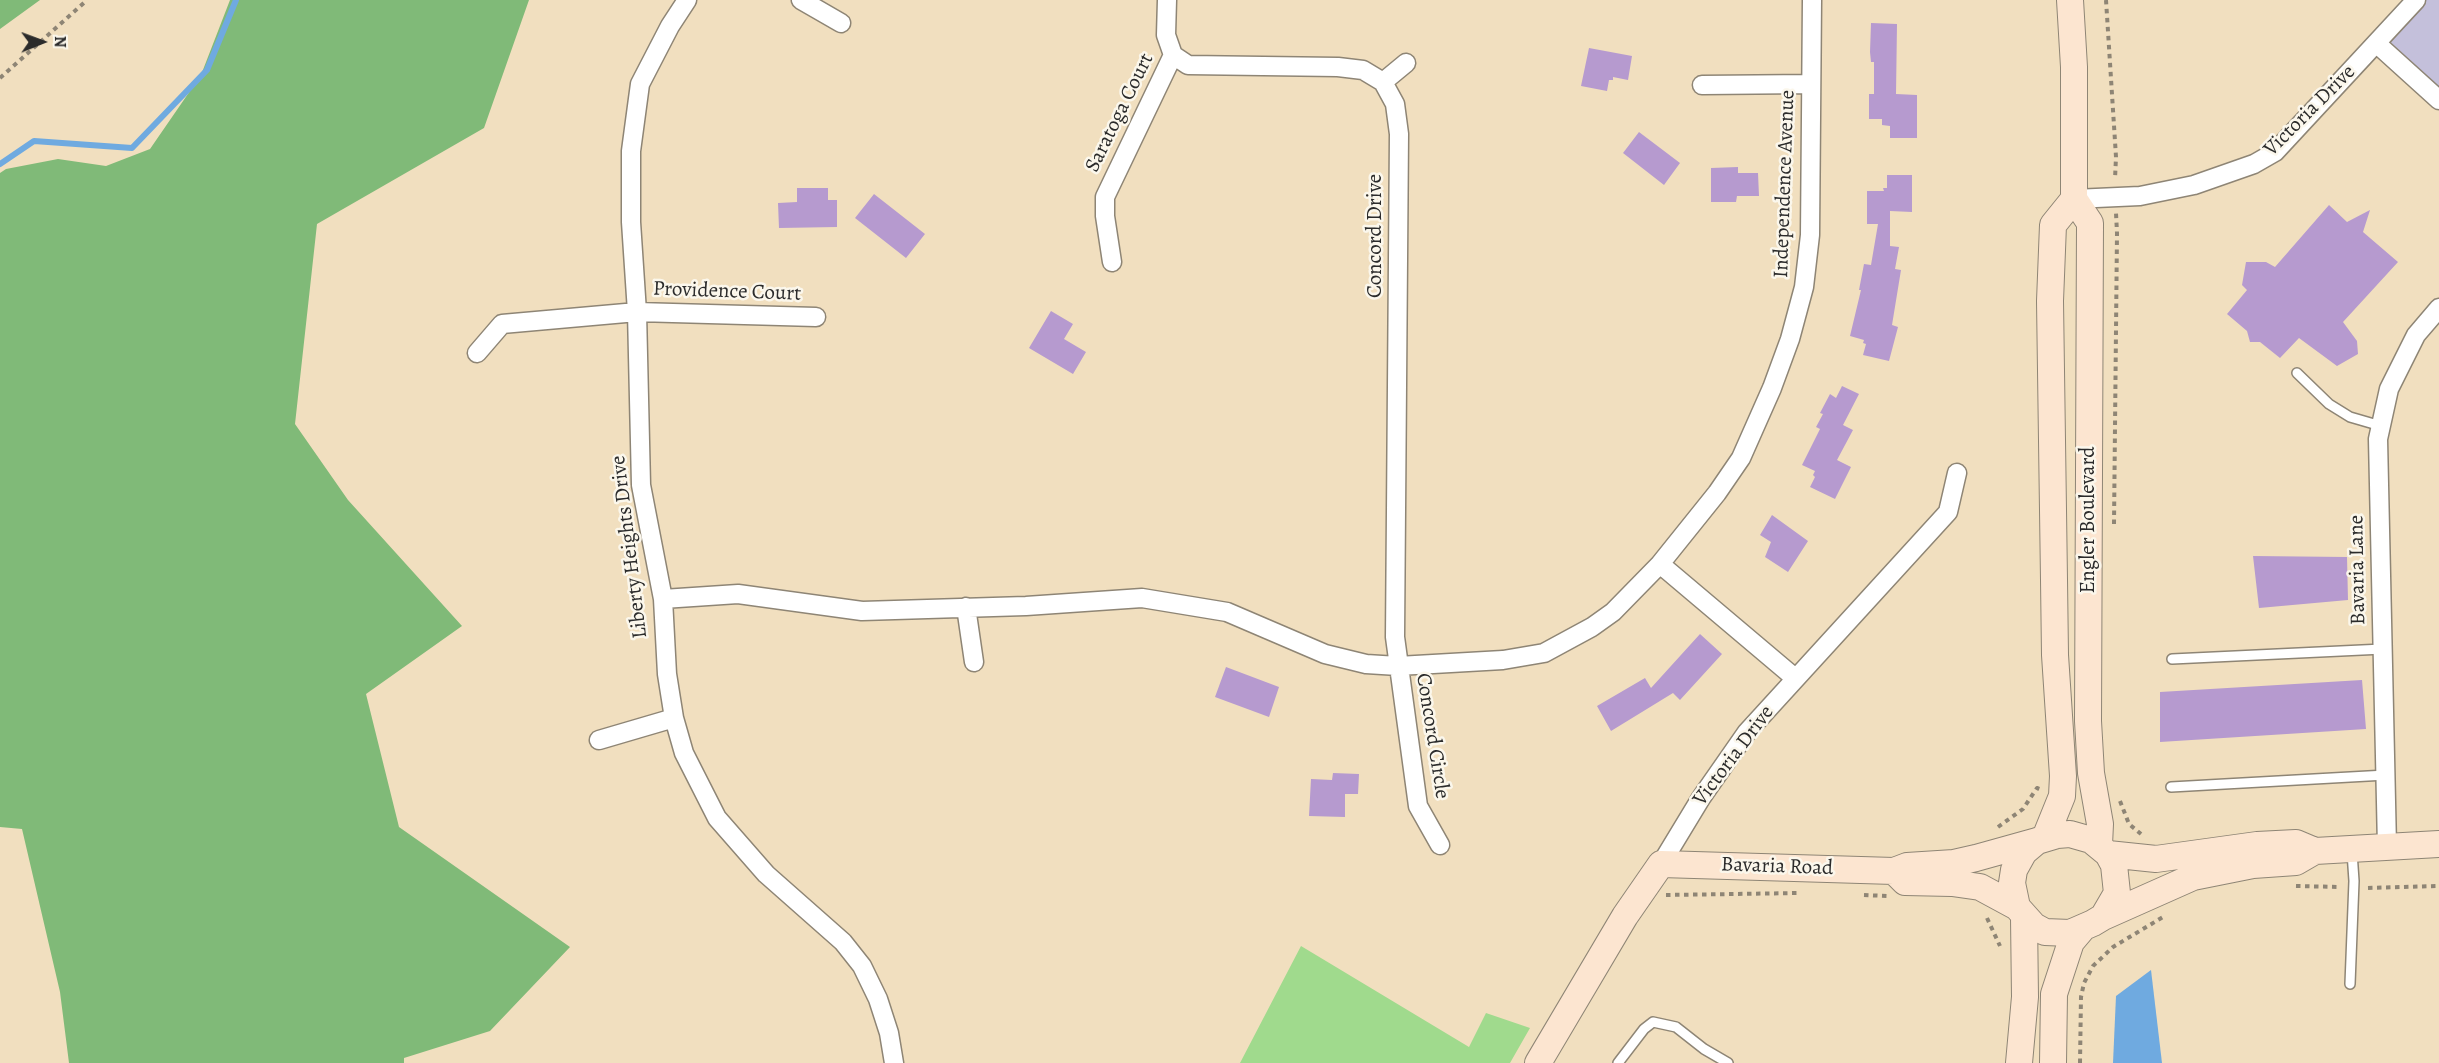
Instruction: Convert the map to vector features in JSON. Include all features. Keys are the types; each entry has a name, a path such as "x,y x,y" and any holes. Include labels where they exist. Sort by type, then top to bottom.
{"main road":[{"path":"2070,0 2074,67 2074,199"},
{"name":"Engler Boulevard","path":"2041,839 2062,796 2063,776 2054,591 2050,301 2053,225 2074,199 2090,223 2088,721 2091,773 2103,849"},
{"path":"2019,1063 2025,997 2021,913 2012,883 2014,870 2024,852 2041,839 2070,834 2103,849 2156,859 2257,845 2296,843 2315,851 2439,844"},
{"name":"Bavaria Road","path":"1661,864 1894,871 1907,866 1965,860 2041,839"},
{"path":"2053,1063 2054,994 2071,942 2092,923 2117,893 2115,872 2103,849"},
{"path":"2021,913 2045,932 2058,934 2092,923 2193,877 2253,865 2296,862 2315,851"},
{"name":"Victoria Drive","path":"1538,1063 1625,916 1661,864"},
{"name":"Bavaria Road","path":"1894,871 1905,882 1952,883 1980,887 2021,913"}],"street":[{"name":"Liberty Heights Drive","path":"687,0 670,26 640,84 631,151 631,222 637,312 641,485 663,598 667,674 674,718 684,753 717,818 766,874 843,942 862,966 878,999 889,1033 894,1063"},
{"path":"801,0 841,23"},
{"path":"1167,0 1166,35 1173,55 1188,65 1338,67 1363,70 1383,82 1406,63"},
{"name":"Independence Avenue","path":"663,598 738,594 862,611 1026,606 1142,598 1227,612 1325,654 1366,664 1398,666 1503,660 1544,653 1592,627 1613,612 1660,564 1717,493 1741,458 1772,388 1790,339 1804,286 1810,235 1812,0"},
{"name":"Victoria Drive","path":"2074,199 2140,196 2194,185 2254,164 2275,152 2416,0"},
{"path":"2376,43 2439,100"},
{"name":"Saratoga Court","path":"1112,262 1105,216 1105,197 1173,55"},
{"name":"Concord Drive","path":"1383,82 1395,104 1399,134 1395,625 1398,666"},
{"path":"1702,85 1811,84"},
{"name":"Bavaria Lane","path":"2387,847 2378,439 2389,389 2416,335 2439,308"},
{"name":"Providence Court","path":"477,353 502,324 637,312 816,317"},
{"name":"Victoria Drive","path":"1661,864 1701,798 1747,732 1948,512 1957,473"},
{"path":"1660,564 1795,678"},
{"path":"966,607 974,662"},
{"name":"Concord Circle","path":"1398,666 1418,806 1440,844"},
{"path":"599,740 674,718"}],"lane":[{"path":"2297,373 2329,404 2350,417 2381,426"},
{"path":"2172,659 2383,649"},
{"path":"2171,787 2385,775"},
{"path":"2350,984 2354,888 2352,849"},
{"path":"1618,1063 1644,1029 1653,1022 1676,1027 1704,1049 1728,1063"}],"path":[{"path":"0,78 87,0"},
{"path":"2106,0 2116,157 2114,535"},
{"path":"2120,799 2129,824 2143,836"},
{"path":"2295,886 2354,888 2439,886"},
{"path":"2080,1063 2081,997 2084,983 2093,966 2113,947 2172,912 2161,891"},
{"path":"1664,895 1808,893"},
{"path":"1853,894 1899,896"},
{"path":"1984,915 1991,921 2001,948"}],"shaded area":[{"path":"2416,0 2439,0 2439,100 2376,43"}],"green space":[{"path":"0,0 40,0 0,29"},
{"path":"230,0 529,0 484,128 317,224 295,424 348,500 462,626 366,694 399,827 570,947 490,1031 404,1058 404,1063 69,1063 60,992 22,829 0,827 0,173 6,169 58,159 106,166 150,149 201,75"},
{"path":"1301,946 1469,1047 1486,1013 1530,1028 1510,1063 1240,1063"}],"water":[{"path":"2151,970 2162,1063 2113,1063 2116,996"}],"building":[{"path":"1871,23 1897,24 1896,94 1917,95 1917,138 1890,138 1890,126 1882,125 1882,119 1869,119 1869,94 1874,94 1874,62 1871,62 1870,52"},
{"path":"1589,48 1632,56 1628,80 1613,77 1613,80 1609,80 1607,91 1581,86"},
{"path":"1639,132 1680,163 1664,185 1623,153"},
{"path":"1738,167 1738,173 1758,173 1759,196 1737,196 1736,202 1711,202 1711,168"},
{"path":"1887,175 1912,175 1912,212 1890,211 1890,246 1899,247 1895,269 1901,270 1892,325 1898,327 1889,361 1863,355 1866,344 1863,343 1864,340 1850,336 1861,290 1859,290 1864,264 1871,265 1878,224 1867,224 1867,191 1884,191 1883,188 1887,188"},
{"path":"797,188 828,188 828,200 837,200 837,227 779,228 778,203 797,202"},
{"path":"874,194 925,234 906,258 855,218"},
{"path":"2329,205 2347,222 2370,210 2363,232 2398,262 2343,322 2357,341 2358,354 2337,366 2299,338 2280,358 2260,342 2250,342 2247,331 2227,314 2247,290 2242,285 2246,262 2266,262 2275,267"},
{"path":"1051,311 1073,324 1064,339 1086,352 1073,374 1029,348"},
{"path":"1842,386 1859,394 1843,425 1853,430 1837,460 1851,467 1835,499 1810,487 1815,471 1802,465 1820,429 1816,427 1823,414 1820,413 1830,394 1836,398"},
{"path":"1772,515 1808,541 1788,572 1765,557 1771,542 1760,535"},
{"path":"2253,556 2347,557 2348,600 2259,608"},
{"path":"1700,634 1722,654 1680,700 1673,693 1611,731 1597,706 1645,678 1651,688"},
{"path":"1226,667 1279,687 1269,717 1215,697"},
{"path":"2362,680 2366,729 2160,742 2160,692"},
{"path":"1333,773 1359,774 1358,794 1345,794 1345,817 1309,816 1311,779 1332,780"}],"waterway":[{"path":"0,164 34,141 132,148 207,70 236,0"}]}
